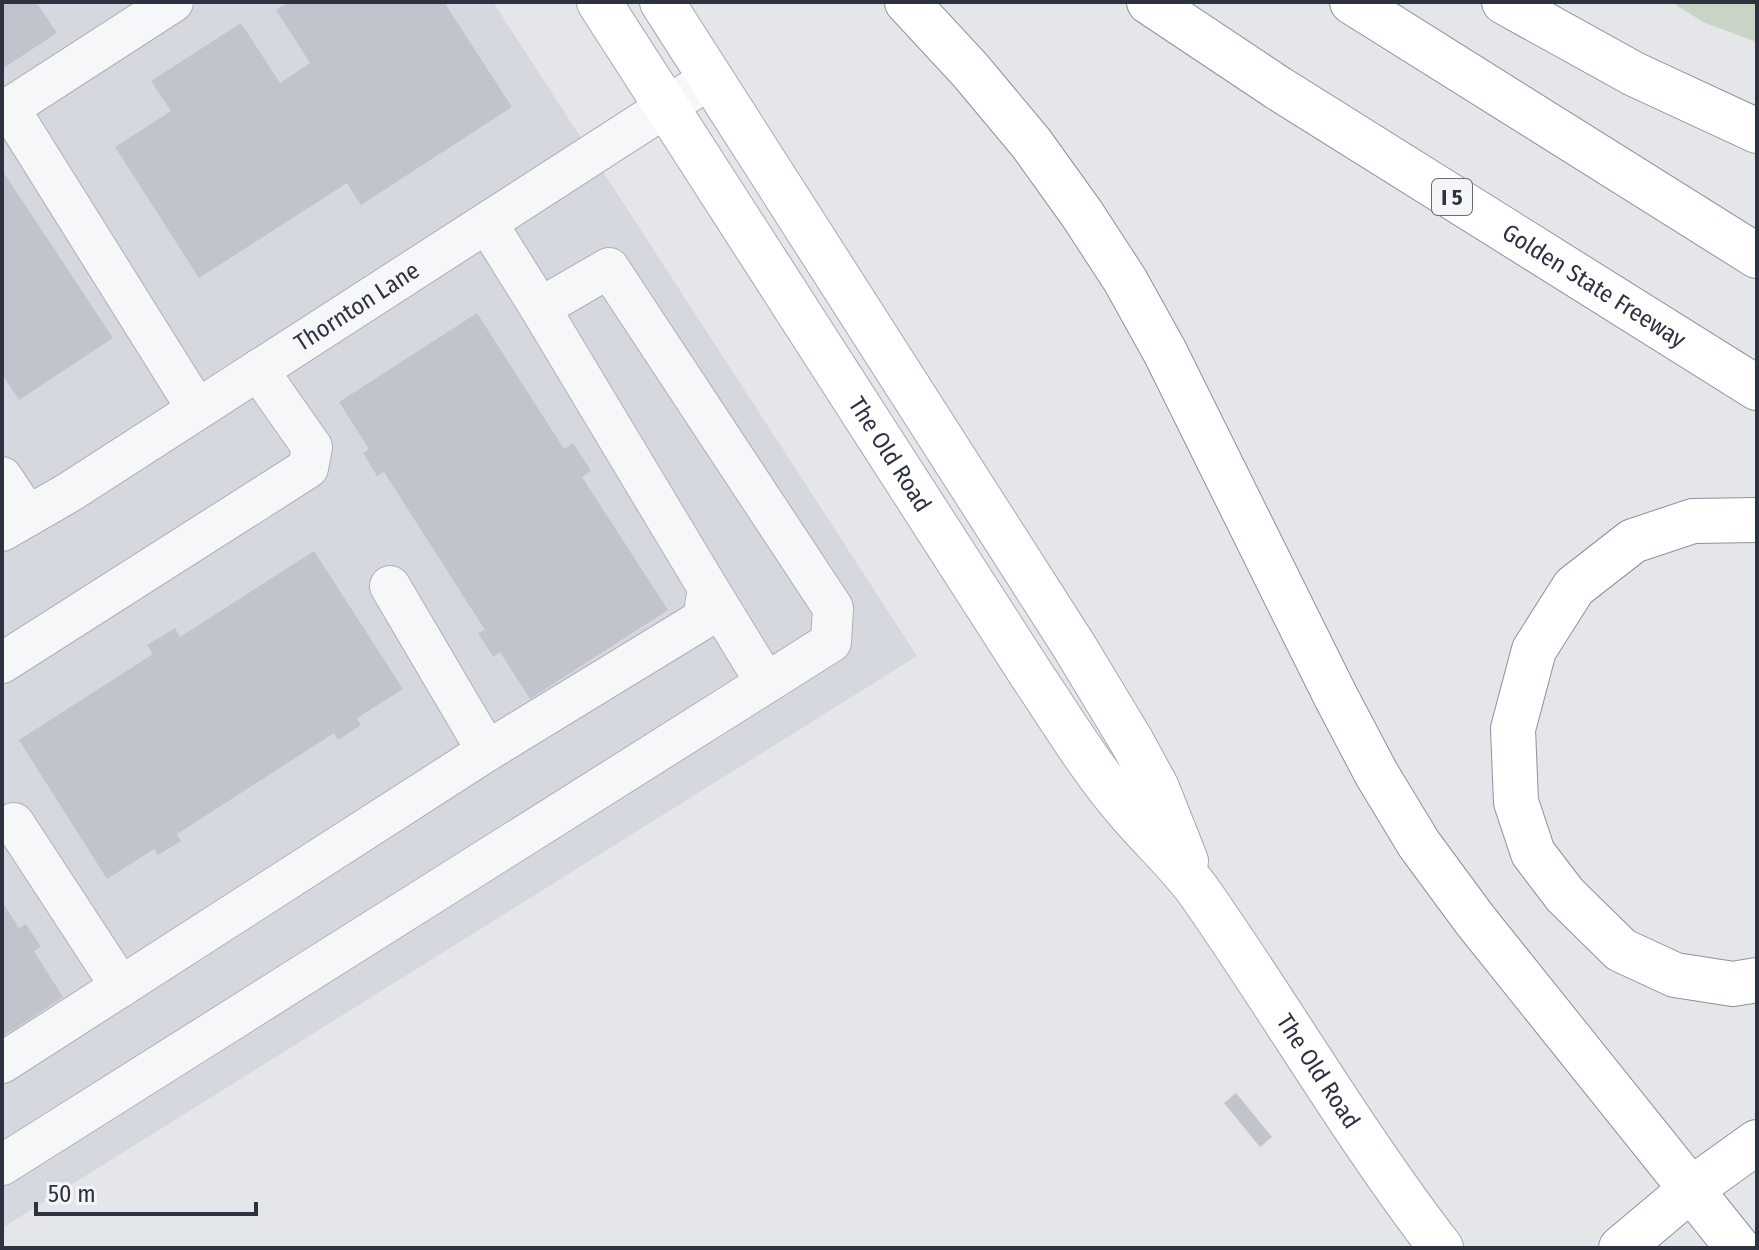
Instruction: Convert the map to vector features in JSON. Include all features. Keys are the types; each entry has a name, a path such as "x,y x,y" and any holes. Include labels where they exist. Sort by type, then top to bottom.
{"main road":[{"name":"The Old Road","path":"599,2 1092,765 1125,808 1200,892 1346,1115 1441,1248"},
{"name":"The Old Road","path":"662,2 1132,742 1157,788 1200,892"},
{"path":"907,2 970,70 1031,143 1125,280 1165,352 1335,695 1376,773 1419,844 1475,920 1738,1248"},
{"name":"Golden State Freeway","path":"1149,2 1278,88 1757,388"},
{"path":"1352,2 1757,256"},
{"path":"1504,2 1634,74 1757,131"},
{"path":"1757,520 1693,521 1633,541 1574,587 1534,650 1513,729 1516,802 1533,853 1565,895 1621,950 1675,975 1733,984 1757,980"},
{"path":"1621,1248 1690,1190 1757,1142"}],"street":[{"path":"173,2 9,108 197,409"},
{"name":"Thornton Lane","path":"15,523 68,493 711,78"},
{"path":"487,223 766,683"},
{"path":"2,1165 831,642 833,608 609,268 540,308"},
{"path":"2,663 308,468 312,447 258,370"},
{"path":"2,477 15,523"},
{"path":"390,586 487,751"},
{"path":"2,1063 487,751 703,619 708,588"},
{"path":"14,823 121,987"}],"shaded area":[{"path":"2,2 493,2 917,656 2,1228"}],"green space":[{"path":"1671,2 1757,2 1757,42 1705,23"}],"building":[{"path":"2,2 36,2 57,33 2,69"},
{"path":"289,2 444,2 512,107 361,205 347,183 199,278 115,147 171,111 151,81 241,23 280,83 310,63 276,10"},
{"path":"2,170 113,338 19,400 2,374"},
{"path":"477,313 564,449 573,443 591,471 582,477 668,610 530,699 500,652 493,657 478,633 485,630 384,472 377,476 363,453 369,449 339,402"},
{"path":"314,551 403,689 357,718 361,725 338,740 334,733 177,834 181,841 158,855 154,849 107,879 19,740 153,654 147,645 175,628 180,637"},
{"path":"2,901 19,928 26,924 41,947 34,951 63,997 2,1037"},
{"path":"1236,1093 1272,1137 1260,1147 1224,1103"}]}
